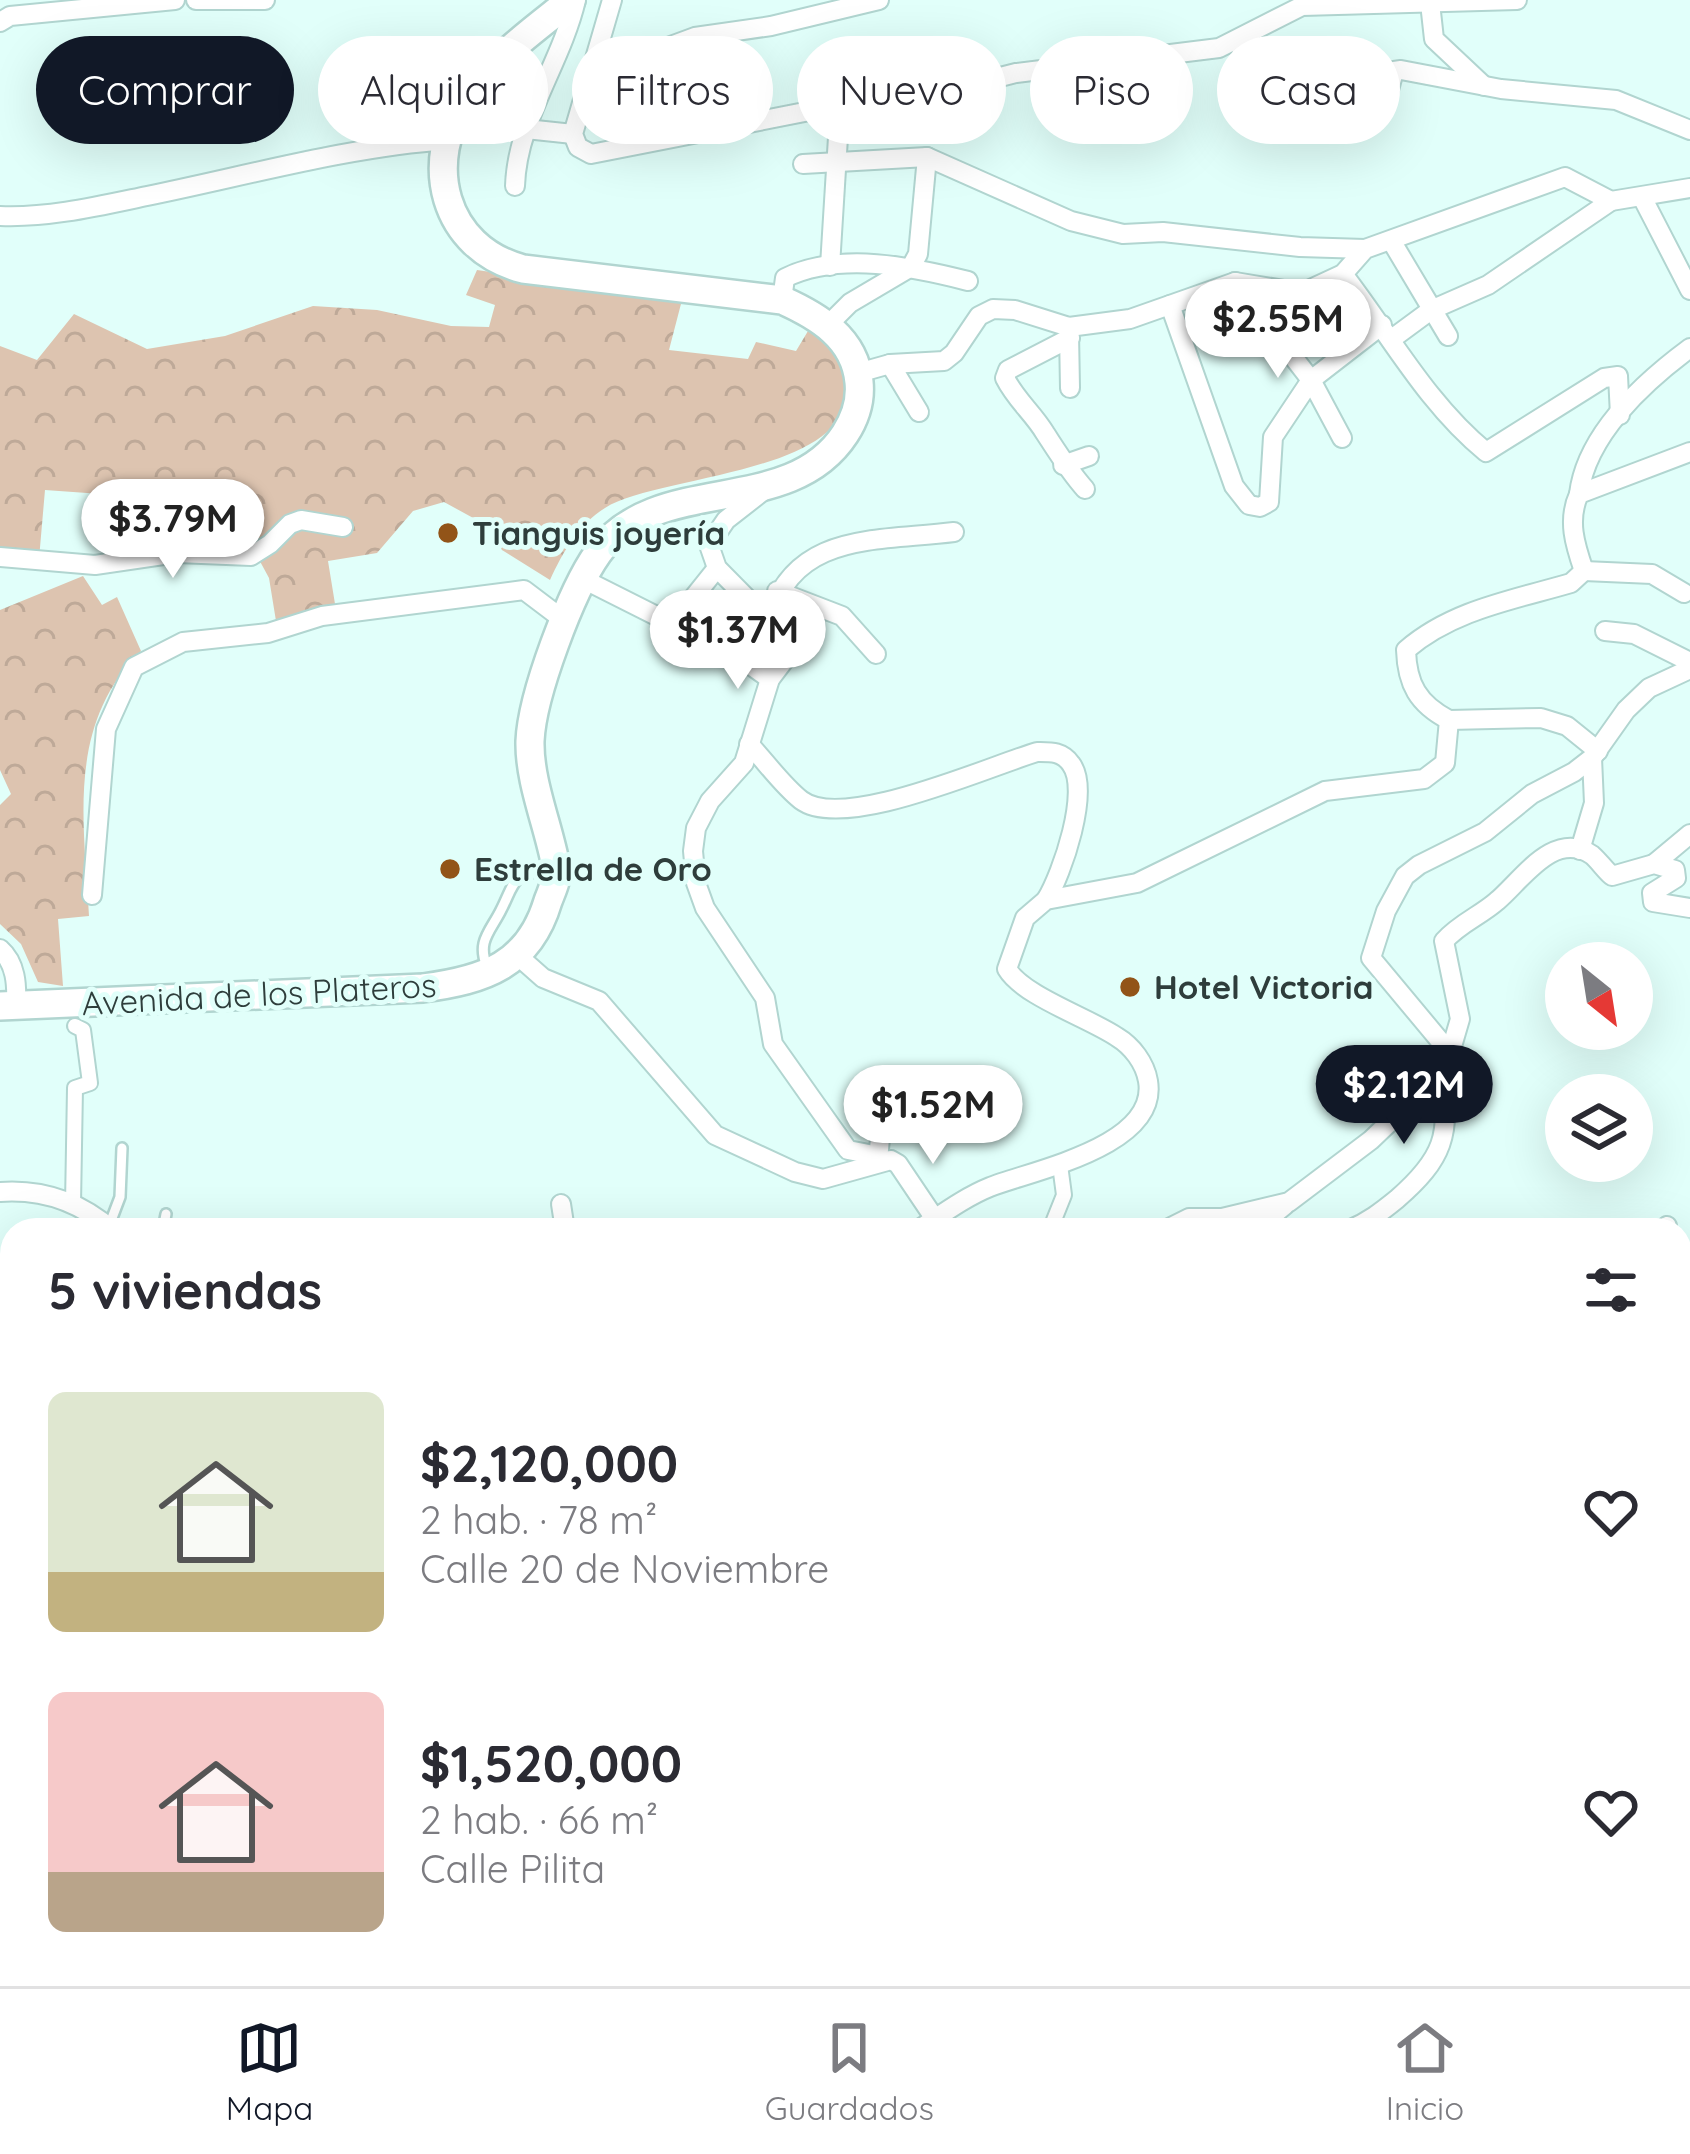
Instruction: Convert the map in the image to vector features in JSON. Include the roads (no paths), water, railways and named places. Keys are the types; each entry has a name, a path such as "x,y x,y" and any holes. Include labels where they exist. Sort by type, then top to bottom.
{"main road":[{"path":"532,36 573,0"},
{"path":"448,144 444,176 448,204 473,244 499,263 564,276 783,289 828,325 849,351 858,373 859,405 833,451 767,488 680,504 628,524 597,554 544,680 530,746 558,874 536,934 518,956"},
{"name":"Avenida de los Plateros","path":"8,1006 423,988 457,983 518,956"}],"street":[{"path":"6,13 175,0"},
{"path":"196,0 265,0"},
{"path":"548,78 566,37 573,0"},
{"path":"602,36 612,0"},
{"path":"809,16 838,0"},
{"path":"705,36 879,0"},
{"path":"1248,36 1302,6 1517,0"},
{"path":"1430,3 1434,39 1484,86"},
{"path":"1006,76 1172,56 1217,46"},
{"path":"1400,70 1484,86 1616,100 1690,130"},
{"path":"0,216 26,218 93,207 422,144"},
{"path":"515,186 522,144"},
{"path":"577,144 591,154 642,144"},
{"path":"830,266 837,144"},
{"path":"828,325 850,303 911,267 918,254 927,157"},
{"path":"803,164 927,157 1071,221 1123,234 1162,232 1300,248 1365,249 1392,242 1565,177 1611,201"},
{"path":"1170,305 1234,486 1249,506 1260,507 1269,502 1273,437 1311,380 1388,331 1488,285 1611,201 1690,188"},
{"path":"1642,197 1690,290"},
{"path":"1392,242 1448,336"},
{"path":"1084,489 1043,430 1016,401 1005,378 1008,370 1069,332 1130,319 1235,282 1302,293 1343,274 1365,249"},
{"path":"783,289 830,266 911,267 968,280"},
{"path":"1343,274 1388,331 1428,396 1486,452 1604,378 1618,376 1620,415"},
{"path":"1235,282 1311,380 1342,438"},
{"path":"858,373 890,364 944,361 979,316 992,309 1015,310 1069,332"},
{"path":"1069,332 1069,379"},
{"path":"1584,571 1572,509 1587,460 1620,415 1667,365 1690,348"},
{"path":"890,364 919,412"},
{"path":"1579,494 1690,452"},
{"path":"1063,465 1089,456"},
{"path":"767,488 726,520 709,545 717,568 788,640 792,650 770,679 737,774 710,802 696,828 696,883 705,908 765,998 772,1043 848,1150 898,1164 924,1218"},
{"path":"0,557 95,565 177,553 250,556 302,520 343,527"},
{"path":"768,622 777,591 810,556 832,548 954,532"},
{"path":"673,623 717,568"},
{"path":"1580,850 1594,803 1595,755 1568,726 1541,718 1449,720 1426,708 1407,678 1406,650 1431,628 1460,615 1571,583 1584,571 1652,574 1684,593"},
{"path":"585,580 742,658 770,679"},
{"path":"92,895 106,729 134,668 183,642 268,632 322,616 524,590 565,621"},
{"path":"777,591 842,616 876,654"},
{"path":"1605,631 1634,634 1690,666"},
{"path":"1375,1218 1426,1174 1438,1156 1445,1111 1444,1067 1430,1027 1371,958 1386,911 1406,876 1485,832 1532,794 1595,755 1626,710 1649,688 1690,666"},
{"path":"937,1218 988,1188 1091,1153 1137,1121 1150,1086 1143,1063 1121,1039 1012,977 1008,958 1025,918 1065,885 1137,883 1324,791 1424,779 1445,763 1449,720"},
{"path":"749,744 802,801 823,810 846,811 908,796 1037,752 1059,753 1072,765 1080,784 1065,885"},
{"path":"1270,1218 1371,1140 1444,1067 1460,1019 1444,941 1460,924 1495,904 1551,852 1580,850 1595,857 1612,876 1654,864 1690,834"},
{"path":"1654,864 1677,874 1652,893 1653,902 1690,908"},
{"path":"0,949 16,981 8,1006"},
{"path":"518,956 543,978 599,1001 716,1135 795,1172 824,1179 878,1159"},
{"path":"73,1204 75,1088 90,1083 83,1030 75,1026"},
{"path":"878,1159 884,1102 879,1084"},
{"path":"1055,1218 1064,1195 1060,1166"},
{"path":"0,1192 33,1190 73,1204 95,1218"},
{"path":"1226,1218 1289,1202"},
{"path":"561,1204 564,1218"}],"lane":[{"path":"490,971 481,952 483,939 506,892 518,878 533,872 558,874"},
{"path":"114,1218 120,1197 122,1148"},
{"path":"960,1204 979,1180"},
{"path":"165,1218 166,1214"}],"place":[{"name":"Tianguis joyería","path":"448,533"},
{"name":"Estrella de Oro","path":"450,869"},
{"name":"Hotel Victoria","path":"1130,987"}]}
